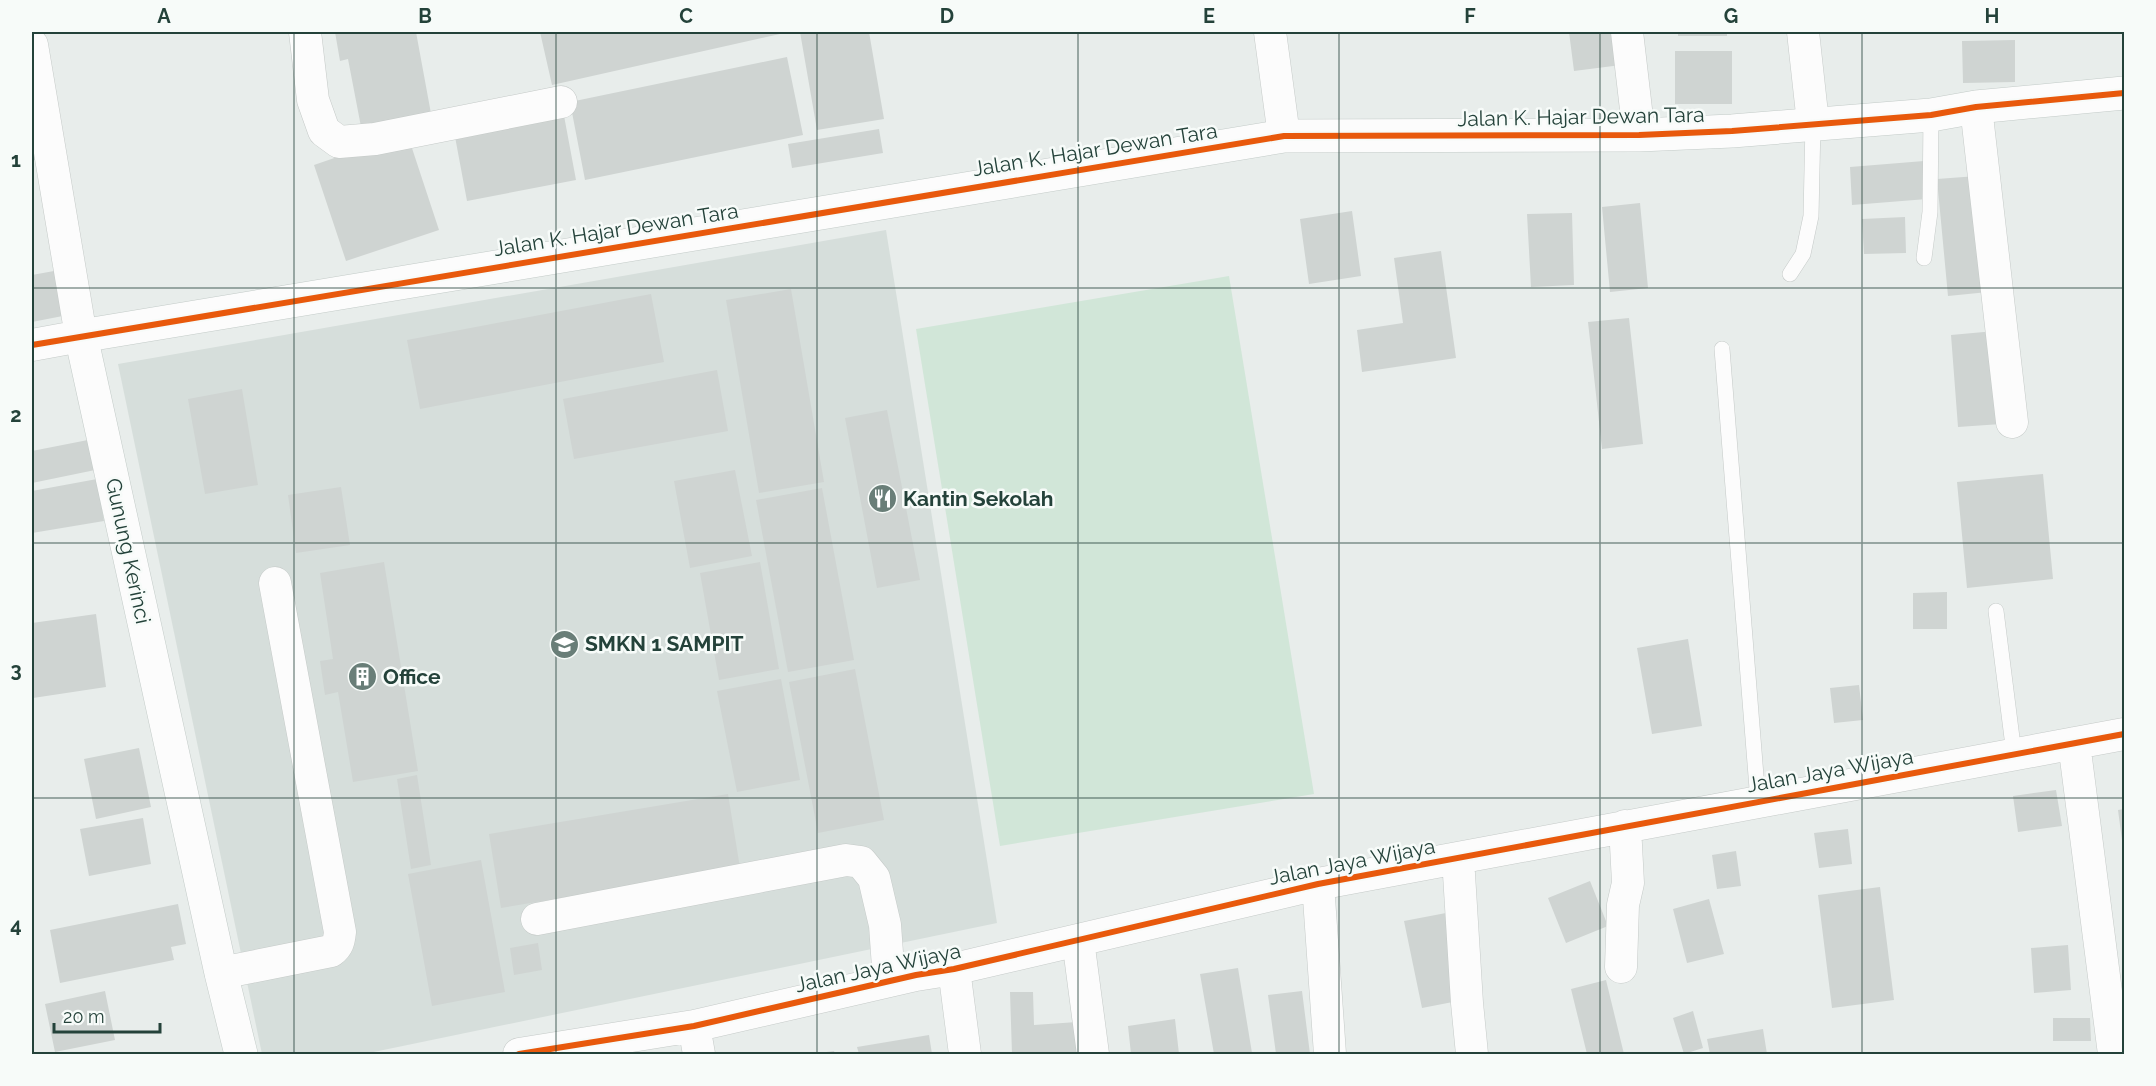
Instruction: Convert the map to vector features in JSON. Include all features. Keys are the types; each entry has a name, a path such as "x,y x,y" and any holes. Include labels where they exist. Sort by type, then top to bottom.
{"street":[{"path":"305,32 313,100 324,130 339,142 375,139 561,102"},
{"path":"1270,32 1284,136"},
{"path":"1627,32 1639,135"},
{"path":"1803,32 1813,123"},
{"name":"Gunung Kerinci","path":"32,45 81,336 221,973 241,1054"},
{"name":"Jalan K. Hajar Dewan Tara","path":"81,336 1284,136 1639,135 1732,131 1931,115 1976,107 2124,93"},
{"path":"1976,107 2012,422"},
{"path":"32,345 81,336"},
{"path":"221,973 331,951 337,947 339,939 338,921 275,583"},
{"name":"Jalan Jaya Wijaya","path":"519,1054 697,1040 889,981 954,969 1318,884 2124,734"},
{"path":"2074,743 2114,1054"},
{"path":"1621,967 1623,905 1628,883 1625,826"},
{"path":"1458,858 1472,1054"},
{"path":"537,920 846,860 861,862 874,878 885,925 889,981"},
{"path":"1318,884 1330,1054"},
{"path":"1078,940 1093,1054"},
{"path":"954,969 965,1054"}],"lane":[{"path":"1924,258 1930,212 1931,115"},
{"path":"1790,274 1803,254 1811,216 1813,123"},
{"path":"1722,349 1758,801"},
{"path":"1996,611 2014,754"}],"shaded area":[{"name":"SMKN 1 SAMPIT","path":"886,230 997,923 364,1054 262,1054 118,364"}],"green space":[{"path":"1229,276 1314,794 1000,846 916,329"}],"building":[{"path":"335,32 416,32 432,119 362,132 348,59 340,61"},
{"path":"540,32 789,32 552,85"},
{"path":"800,32 869,32 884,119 817,130"},
{"path":"1569,32 1617,32 1621,65 1574,71"},
{"path":"1678,32 1727,32 1727,36 1678,36"},
{"path":"1748,32 1775,32 1775,33 1748,34"},
{"path":"2015,40 2015,82 1963,83 1962,41"},
{"path":"1675,51 1732,51 1732,104 1675,104"},
{"path":"787,57 803,135 585,180 570,102"},
{"path":"562,105 576,180 467,201 453,126"},
{"path":"879,129 883,153 792,168 788,144"},
{"path":"407,133 439,230 346,261 314,165"},
{"path":"33,143 36,160 32,160"},
{"path":"1924,161 1927,199 1852,205 1850,167"},
{"path":"1977,176 1988,292 1948,296 1937,179"},
{"path":"1640,203 1648,288 1610,292 1602,207"},
{"path":"1352,211 1361,276 1309,284 1300,219"},
{"path":"1572,213 1574,285 1531,287 1527,214"},
{"path":"1905,217 1906,253 1864,254 1862,219"},
{"path":"1441,251 1456,358 1362,372 1357,330 1403,323 1394,258"},
{"path":"65,269 73,314 32,322 32,275"},
{"path":"791,289 824,482 759,493 726,300"},
{"path":"651,294 664,362 420,409 407,340"},
{"path":"1629,318 1643,444 1602,449 1588,322"},
{"path":"1995,331 2001,424 1958,427 1951,335"},
{"path":"717,370 728,431 574,459 563,399"},
{"path":"242,389 258,485 205,494 188,399"},
{"name":"Kantin Sekolah","path":"887,410 920,580 877,588 845,418"},
{"path":"93,439 100,469 32,483 32,451"},
{"path":"735,470 752,556 690,568 674,481"},
{"path":"2043,474 2053,579 1967,588 1957,482"},
{"path":"97,479 104,521 32,533 32,491"},
{"path":"341,487 350,545 296,553 288,495"},
{"path":"822,488 854,660 788,672 756,500"},
{"name":"Office","path":"384,562 418,771 353,782 338,692 325,695 320,661 333,659 320,573"},
{"path":"760,562 779,669 719,680 700,573"},
{"path":"1947,592 1947,629 1913,629 1913,593"},
{"path":"96,614 106,687 33,698 32,623"},
{"path":"1688,639 1702,726 1652,734 1637,648"},
{"path":"855,669 884,820 818,833 789,682"},
{"path":"781,679 800,780 737,792 717,691"},
{"path":"1859,685 1863,720 1834,723 1830,688"},
{"path":"139,748 151,807 96,819 84,759"},
{"path":"417,775 431,865 411,869 397,779"},
{"path":"2056,790 2062,826 2018,832 2013,796"},
{"path":"728,794 740,868 501,908 489,834"},
{"path":"2124,809 2124,847 2123,848 2118,810"},
{"path":"143,818 151,864 89,876 80,829"},
{"path":"1848,829 1852,864 1819,868 1814,833"},
{"path":"1736,851 1741,886 1717,889 1712,855"},
{"path":"481,860 505,992 432,1006 408,874"},
{"path":"1590,881 1608,926 1566,943 1548,898"},
{"path":"1880,887 1894,1000 1832,1008 1818,895"},
{"path":"1709,899 1724,954 1687,963 1673,909"},
{"path":"178,904 186,944 171,947 174,960 60,983 50,930"},
{"path":"1446,913 1463,1000 1422,1008 1404,921"},
{"path":"538,943 542,970 514,975 510,948"},
{"path":"2068,945 2071,990 2034,993 2031,948"},
{"path":"1238,968 1252,1053 1214,1054 1200,974"},
{"path":"1606,980 1624,1054 1587,1054 1571,989"},
{"path":"105,991 115,1040 55,1052 45,1004"},
{"path":"1302,991 1310,1054 1276,1054 1268,995"},
{"path":"1010,992 1033,992 1034,1025 1077,1022 1078,1054 1012,1054"},
{"path":"1693,1011 1703,1048 1684,1054 1673,1018"},
{"path":"2053,1018 2090,1018 2091,1041 2053,1041"},
{"path":"1175,1019 1179,1054 1131,1054 1128,1026"},
{"path":"1763,1029 1767,1054 1710,1054 1707,1039"},
{"path":"929,1035 932,1054 859,1054 857,1047"},
{"path":"834,1051 835,1054 819,1054 819,1053"}],"cycle path":[{"path":"32,345 1284,136 1639,135 1732,131 1931,115 1976,107 2124,93"},
{"path":"519,1054 694,1026 916,975 954,969 1318,884 2124,734"}],"place":[{"name":"Kantin Sekolah","path":"882,499"},
{"name":"SMKN 1 SAMPIT","path":"564,644"},
{"name":"Office","path":"362,677"}]}
